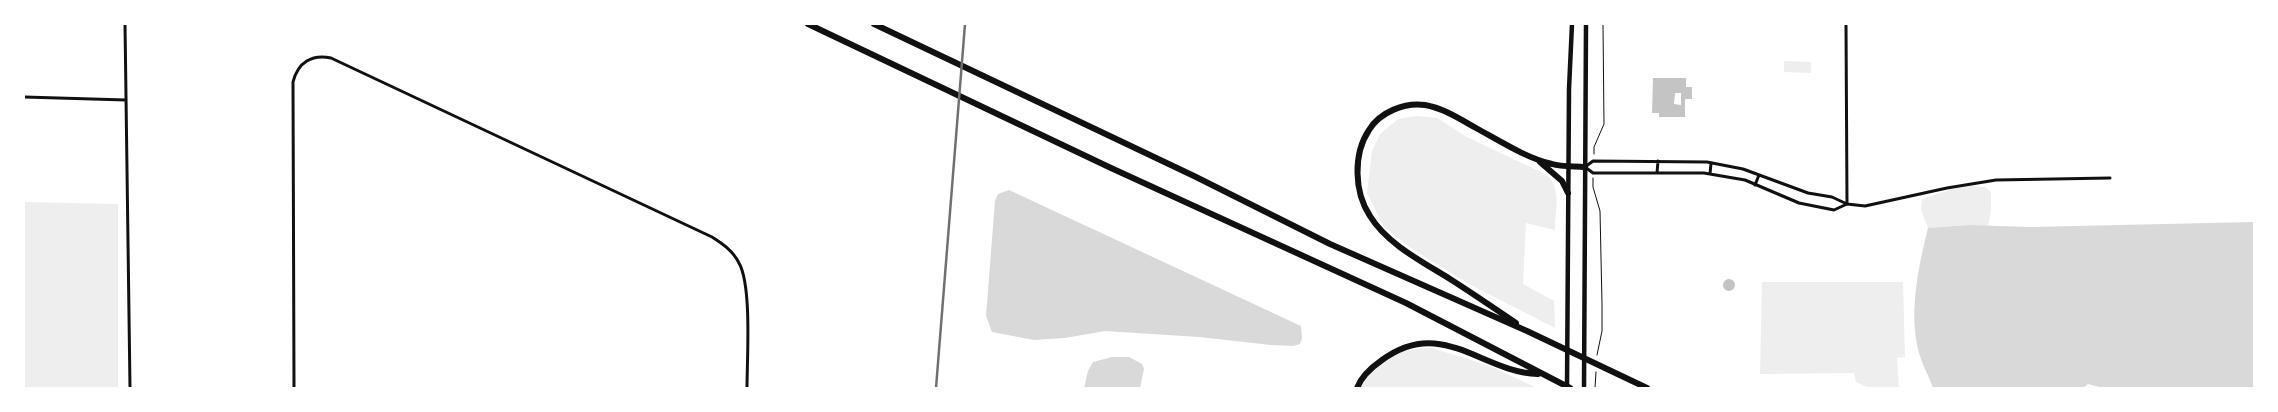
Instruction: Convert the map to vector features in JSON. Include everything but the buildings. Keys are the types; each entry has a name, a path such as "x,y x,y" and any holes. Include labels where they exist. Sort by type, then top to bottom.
{"highway":[{"path":"808,24 1398,299 1569,388"},
{"path":"874,24 1330,244 1541,337 1647,388"},
{"path":"1527,331 1384,234 1369,216 1359,192 1358,167 1363,141 1369,129 1379,118 1391,110 1415,104 1426,105 1444,111 1537,159 1551,164 1586,167"},
{"path":"1537,159 1562,181 1568,193"},
{"path":"1356,388 1359,382 1392,353 1414,345 1438,344 1452,346 1524,374 1541,374"}],"main road":[{"path":"1569,388 1568,166 1572,24"},
{"path":"1584,388 1586,24"}],"street":[{"path":"125,24 130,388"},
{"path":"1846,24 1846,204"},
{"path":"294,388 293,82 298,69 313,57 331,58 351,67 712,237 724,245 740,263 747,285 747,388"},
{"path":"24,96 126,100"},
{"path":"1846,204 1834,210 1799,203 1744,180 1710,174 1593,173 1586,167 1594,161 1711,163 1743,169 1808,193 1832,197 1846,204 1864,206 1947,188 1996,180 2110,178"},
{"path":"1658,162 1658,173"},
{"path":"1710,174 1711,163"},
{"path":"1755,185 1759,175"}],"path":[{"path":"1594,152 1604,124 1603,24"},
{"path":"1593,187 1600,211 1602,331 1597,356"},
{"path":"1596,372 1596,388"}],"shaded area":[{"path":"1784,61 1811,62 1811,73 1784,72"},
{"path":"1417,116 1437,118 1467,137 1547,175 1552,180 1557,201 1555,230 1526,223 1523,284 1554,301 1555,328 1471,285 1412,249 1383,226 1367,193 1372,151 1380,134 1398,119"},
{"path":"1972,186 1985,187 1991,192 1991,210 1988,227 1968,225 1928,228 1921,210 1922,199 1952,189"},
{"path":"1009,190 1301,326 1302,338 1300,344 1293,346 1271,345 1199,337 1105,331 1065,338 1034,340 992,332 986,316 995,201 998,194"},
{"path":"24,202 118,204 118,388 24,388"},
{"path":"2254,222 2254,388 2103,388 2088,384 2083,388 1933,388 1921,359 1917,343 1914,310 1915,294 1928,228 1968,225 2030,227"},
{"path":"1762,282 1903,282 1905,357 1897,358 1899,388 1869,388 1856,382 1854,373 1760,374"},
{"path":"1432,348 1490,366 1537,388 1358,388 1365,376 1377,365 1391,357 1404,351"},
{"path":"1112,357 1129,357 1142,364 1144,369 1140,388 1084,388 1088,371 1093,362"}],"railway":[{"path":"936,388 965,24"}]}
